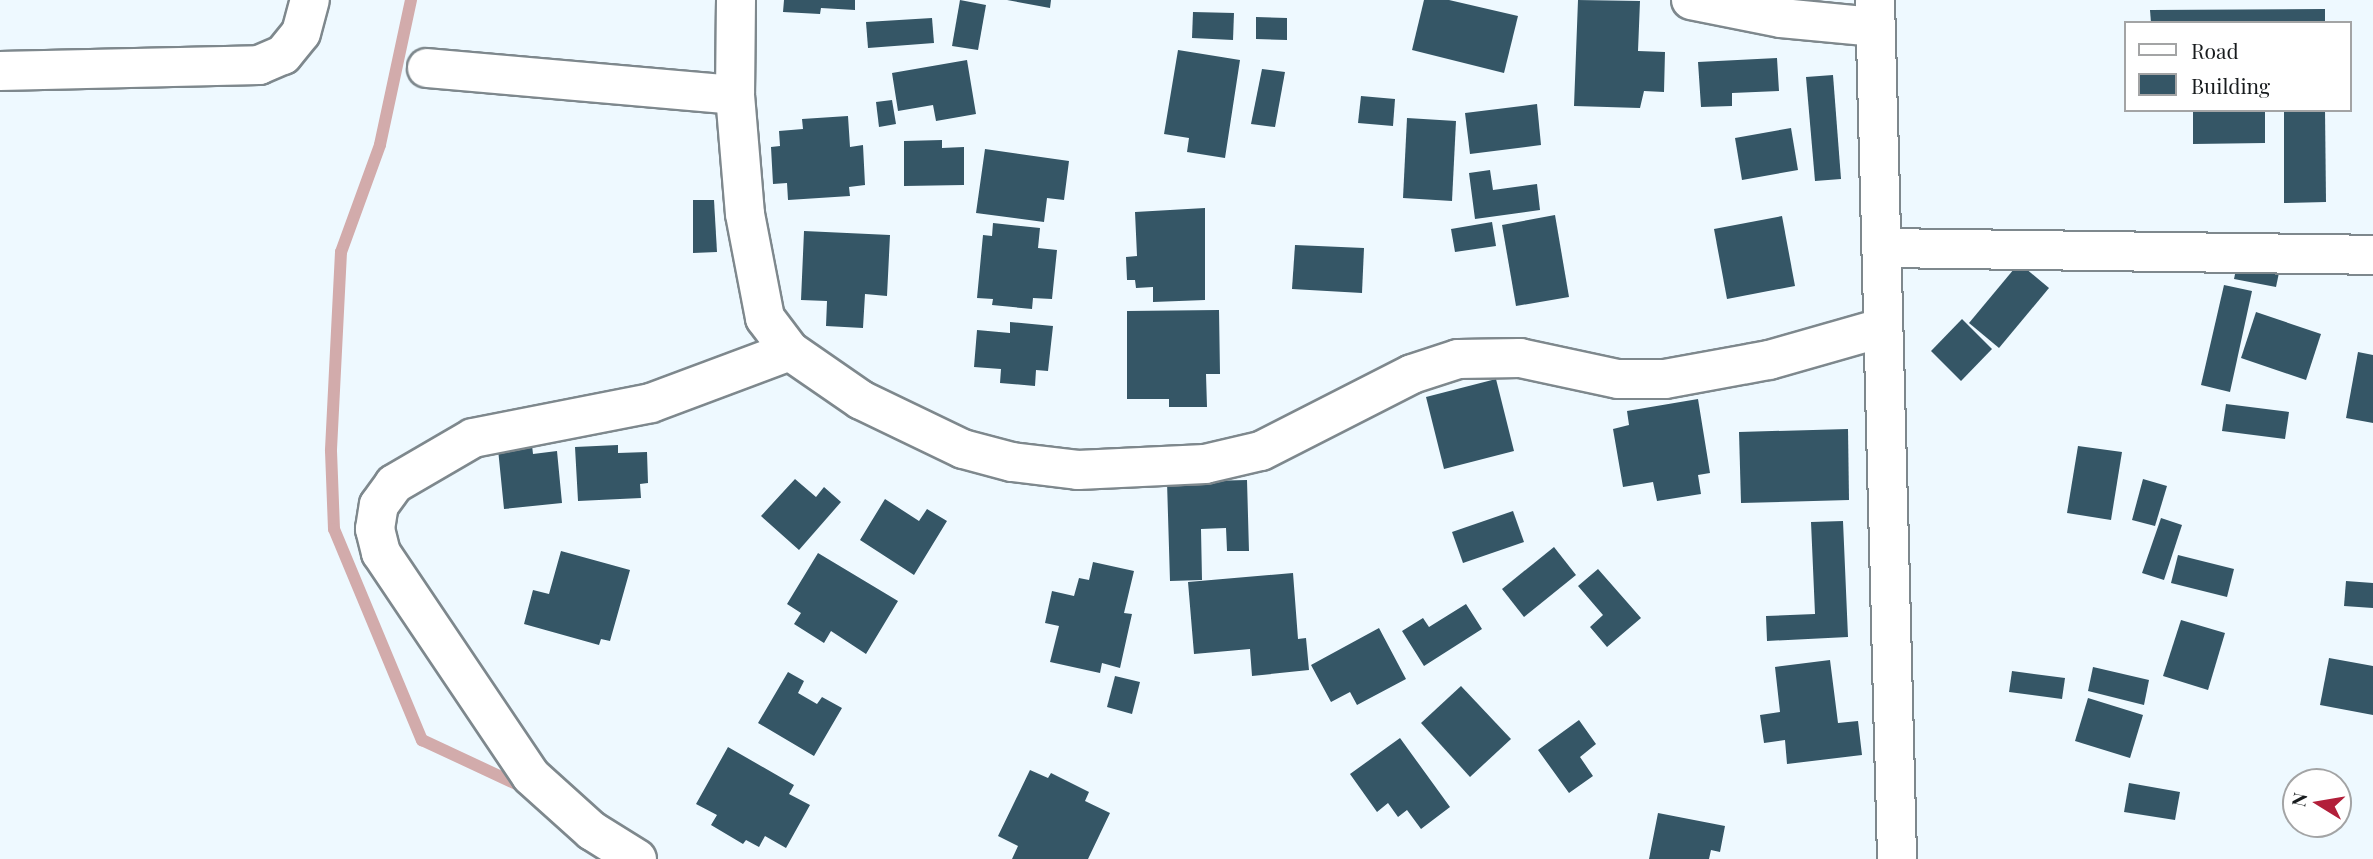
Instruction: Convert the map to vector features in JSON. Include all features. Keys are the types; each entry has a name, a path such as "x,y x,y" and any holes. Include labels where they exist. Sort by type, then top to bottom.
{"street":[{"path":"0,71 259,65 283,55 301,33 310,0"},
{"path":"736,0 735,95 756,287 765,318 790,351 861,400 963,449 1012,462 1079,470 1205,464 1261,451 1412,374 1458,359 1520,358 1618,379 1665,379 1756,363 1881,328"},
{"path":"1691,0 1781,18 1874,14 1883,248 1881,328 1897,859"},
{"path":"427,68 735,95"},
{"path":"1883,248 2373,255"},
{"path":"637,859 592,831 531,776 381,552 375,529 379,505 394,484 473,438 651,403 790,351"}],"building":[{"path":"784,0 855,0 855,10 821,8 820,14 783,12"},
{"path":"960,0 986,5 978,50 952,46"},
{"path":"1007,0 1051,0 1050,8"},
{"path":"1424,0 1449,0 1518,16 1504,73 1412,50"},
{"path":"1578,0 1640,1 1638,51 1665,52 1664,92 1644,91 1640,108 1574,106"},
{"path":"2325,9 2325,21 2151,21 2150,10"},
{"path":"1193,12 1234,13 1233,40 1192,38"},
{"path":"1256,17 1287,18 1287,40 1256,39"},
{"path":"932,18 934,43 868,48 866,22"},
{"path":"1178,50 1240,60 1225,158 1187,152 1189,138 1164,134"},
{"path":"1777,58 1779,91 1732,93 1732,106 1701,107 1698,62"},
{"path":"967,60 976,114 936,121 933,105 898,111 892,73"},
{"path":"1262,69 1285,72 1275,127 1251,124"},
{"path":"1833,75 1841,179 1815,181 1806,77"},
{"path":"1361,96 1395,99 1393,126 1358,123"},
{"path":"892,100 896,124 879,127 876,102"},
{"path":"1537,104 1541,145 1470,154 1465,113"},
{"path":"2193,112 2265,112 2265,143 2193,144"},
{"path":"2284,112 2325,112 2326,202 2284,203"},
{"path":"848,116 850,147 863,145 865,185 849,187 850,196 788,200 787,183 773,184 771,147 780,146 779,131 803,129 802,119"},
{"path":"1407,118 1456,121 1452,201 1403,198"},
{"path":"1791,128 1798,170 1742,180 1735,138"},
{"path":"942,140 942,148 964,147 964,185 904,186 904,141"},
{"path":"985,149 1069,161 1064,200 1047,198 1044,222 976,213"},
{"path":"1490,170 1493,190 1537,184 1540,210 1475,219 1469,173"},
{"path":"693,200 714,200 717,252 693,253"},
{"path":"1205,208 1205,300 1153,302 1153,287 1136,288 1135,280 1127,280 1126,257 1137,256 1135,212"},
{"path":"1555,215 1569,297 1516,306 1502,225"},
{"path":"1782,216 1795,286 1727,299 1714,229"},
{"path":"1492,222 1496,246 1455,252 1451,229"},
{"path":"993,223 1040,228 1038,248 1057,250 1052,299 1033,298 1032,309 992,305 993,299 977,298 983,235 992,236"},
{"path":"804,231 890,235 887,296 865,294 863,328 826,326 827,301 801,300"},
{"path":"1295,245 1364,248 1362,293 1292,289"},
{"path":"2238,260 2280,268 2276,287 2234,279"},
{"path":"2019,263 2049,288 1999,348 1969,323"},
{"path":"2224,285 2252,291 2230,392 2201,385"},
{"path":"1219,310 1220,374 1206,374 1207,407 1169,407 1169,399 1127,399 1127,311"},
{"path":"2256,312 2321,334 2306,380 2241,358"},
{"path":"1962,319 1992,349 1961,381 1931,351"},
{"path":"1010,322 1053,326 1048,371 1036,370 1035,386 1000,383 1001,369 974,367 977,330 1010,333"},
{"path":"2358,352 2373,355 2373,423 2346,418"},
{"path":"1496,379 1514,451 1444,469 1426,397"},
{"path":"1698,399 1710,473 1698,475 1701,494 1657,501 1653,482 1623,487 1613,429 1629,425 1627,411"},
{"path":"2226,404 2289,412 2285,439 2222,431"},
{"path":"1848,429 1849,500 1741,503 1739,432"},
{"path":"531,436 533,454 557,451 562,503 504,509 497,439"},
{"path":"618,445 618,453 647,452 648,483 640,484 641,498 578,501 575,447"},
{"path":"2078,446 2122,452 2111,520 2067,513"},
{"path":"795,479 816,497 824,487 841,502 799,550 761,516"},
{"path":"2143,479 2167,486 2155,526 2132,520"},
{"path":"1247,480 1249,551 1227,551 1226,528 1201,529 1202,580 1170,581 1167,482"},
{"path":"885,499 919,521 927,509 947,521 914,575 860,540"},
{"path":"1513,511 1524,542 1463,563 1452,532"},
{"path":"2161,518 2182,525 2164,580 2142,573"},
{"path":"1843,521 1848,637 1767,641 1766,616 1815,614 1811,522"},
{"path":"1554,547 1576,575 1524,617 1502,589"},
{"path":"561,551 630,570 610,641 601,639 599,645 524,624 533,590 549,594"},
{"path":"818,553 898,601 866,654 831,631 824,643 794,624 801,613 787,604"},
{"path":"2178,555 2234,569 2227,597 2171,583"},
{"path":"1093,562 1134,571 1124,613 1132,614 1120,668 1102,663 1100,673 1050,662 1059,626 1045,623 1052,591 1074,596 1079,578 1089,580"},
{"path":"1598,569 1641,618 1607,647 1590,627 1603,615 1578,586"},
{"path":"1293,573 1298,639 1306,638 1309,670 1252,676 1250,649 1194,654 1188,582"},
{"path":"2346,581 2373,583 2373,608 2344,606"},
{"path":"1466,604 1482,629 1424,666 1402,631 1423,618 1429,627"},
{"path":"2181,620 2225,633 2208,690 2163,676"},
{"path":"1379,628 1406,679 1357,705 1350,692 1331,702 1311,665"},
{"path":"2329,658 2373,666 2373,715 2320,705"},
{"path":"1830,660 1838,723 1858,721 1862,755 1787,764 1785,740 1764,743 1760,715 1780,712 1775,667"},
{"path":"2093,667 2149,680 2144,705 2088,691"},
{"path":"2012,671 2065,678 2062,699 2009,692"},
{"path":"788,672 804,681 798,693 817,704 822,697 842,708 814,756 758,723"},
{"path":"1115,676 1140,682 1132,714 1107,707"},
{"path":"1461,686 1511,739 1470,777 1421,723"},
{"path":"2088,698 2143,715 2130,758 2075,741"},
{"path":"1579,720 1596,744 1580,757 1593,776 1569,793 1538,750"},
{"path":"1400,738 1450,807 1421,829 1407,810 1398,817 1388,803 1377,812 1350,774"},
{"path":"728,747 794,785 789,794 810,805 786,848 765,836 759,847 746,840 743,844 711,825 717,815 696,804"},
{"path":"1030,770 1048,778 1051,773 1089,792 1085,801 1110,813 1088,859 1012,859 1018,846 998,836"},
{"path":"2129,783 2180,792 2175,820 2124,812"},
{"path":"1658,813 1725,826 1720,852 1711,850 1709,859 1649,859"}],"waterway":[{"path":"411,0 380,145 341,252 331,451 334,529 422,740 525,788"}]}
